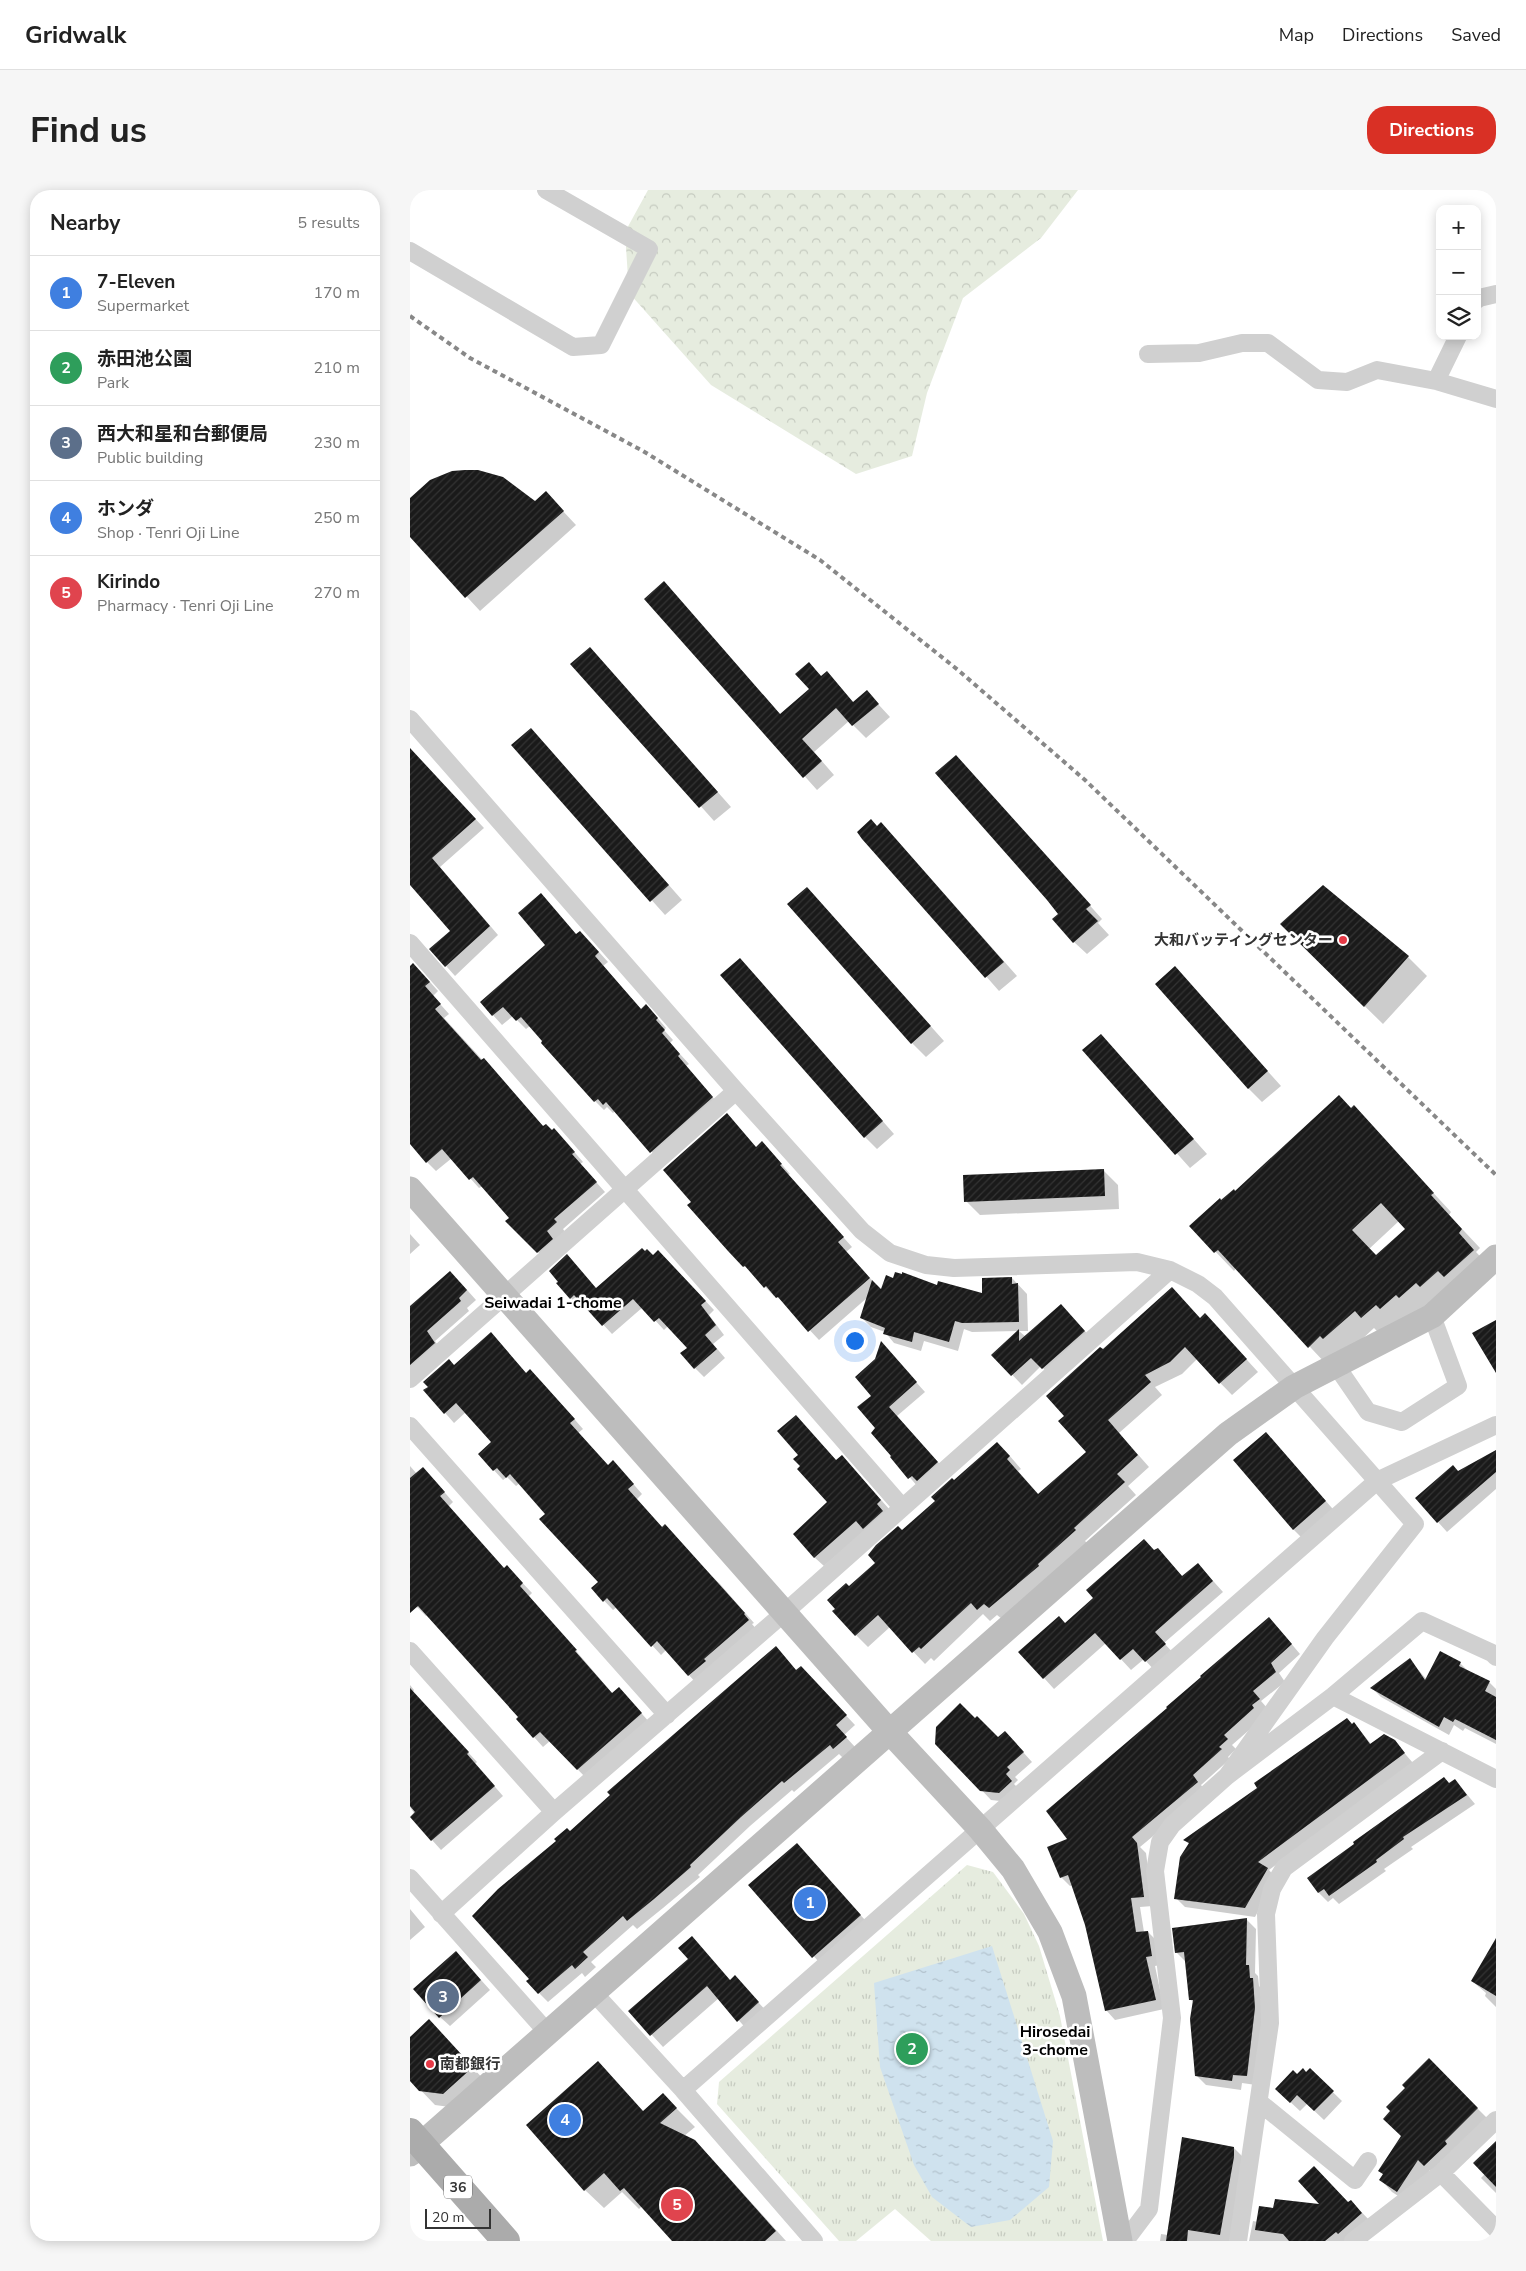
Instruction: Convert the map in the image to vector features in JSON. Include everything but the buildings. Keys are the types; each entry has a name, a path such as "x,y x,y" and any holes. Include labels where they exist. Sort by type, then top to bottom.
{"main road":[{"name":"36","path":"414,2143 506,2241"}],"street":[{"path":"410,251 572,348 601,345 649,249 546,190"},
{"path":"1481,298 1496,294"},
{"path":"1436,381 1456,340"},
{"path":"1148,354 1199,353 1242,343 1268,343 1318,380 1347,382 1376,370 1436,381 1496,398"},
{"path":"410,719 736,1092 862,1232 890,1252 926,1265 954,1268 1137,1262 1170,1270 1198,1284 1215,1298 1415,1524 1325,1638 1226,1776"},
{"path":"410,943 902,1507"},
{"path":"410,1379 736,1092"},
{"path":"410,1189 889,1731 980,1829 1013,1869 1038,1909 1068,1976 1076,2006 1120,2241"},
{"path":"414,2143 593,1992 1228,1434 1294,1386 1432,1316 1496,1257"},
{"path":"441,1914 554,1812 784,1613 1170,1270"},
{"path":"1335,1364 1368,1412 1402,1422 1458,1386 1432,1316"},
{"path":"683,2090 1377,1482 1496,1425"},
{"path":"410,1426 667,1715"},
{"path":"1126,2241 1149,2209 1172,2018 1155,1871 1160,1842 1172,1825 1226,1776 1333,1696 1422,1621 1492,1653 1496,1657"},
{"path":"410,1651 554,1812"},
{"path":"1333,1696 1496,1778"},
{"path":"1238,2241 1270,2023 1266,1914 1272,1889 1284,1868 1442,1751"},
{"path":"410,1878 547,2032"},
{"path":"593,1992 683,2090 805,2238"},
{"path":"1259,2102 1355,2180 1368,2161"},
{"path":"1353,2241 1441,2173 1496,2120"},
{"path":"1441,2173 1496,2229"}],"green space":[{"path":"648,190 1078,190 1041,238 963,298 927,393 912,456 856,474 711,385 629,293 625,232"},
{"path":"967,1865 993,1872 1024,1914 1039,1946 1060,2016 1103,2241 931,2241 895,2209 856,2241 839,2241 717,2104 719,2082"}],"water":[{"path":"992,1946 1053,2141 1049,2187 1010,2220 971,2227 932,2197 914,2165 880,2067 874,1983"}],"railway":[{"path":"410,316 470,358 643,451 820,560 958,670 1085,780 1496,1175"}],"place":[{"name":"大和バッティングセンター","path":"1343,940"},
{"name":"7-Eleven","path":"810,1903"},
{"name":"西大和星和台郵便局","path":"443,1997"},
{"name":"赤田池公園","path":"912,2049"},
{"name":"南都銀行","path":"430,2064"},
{"name":"ホンダ","path":"565,2120"},
{"name":"Kirindo","path":"677,2205"}],"district":[{"name":"Seiwadai 1-chome","path":"553,1303"},
{"name":"Hirosedai 3-chome","path":"1055,2041"}]}
